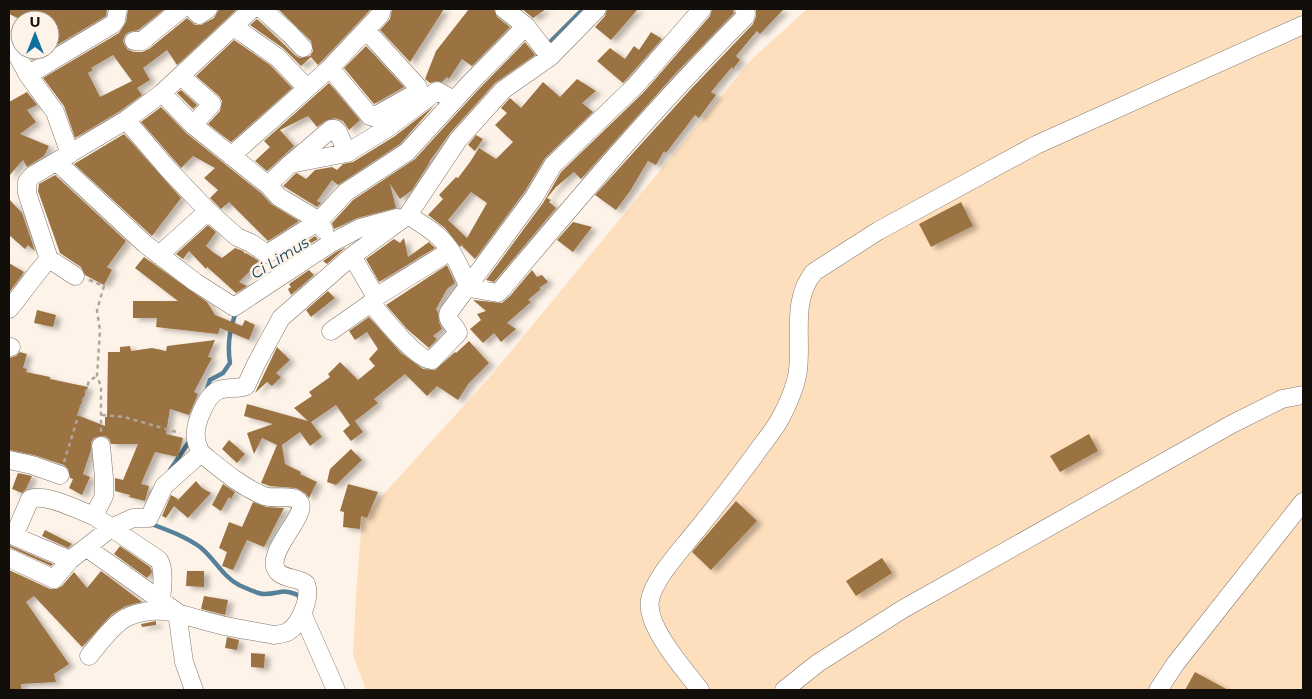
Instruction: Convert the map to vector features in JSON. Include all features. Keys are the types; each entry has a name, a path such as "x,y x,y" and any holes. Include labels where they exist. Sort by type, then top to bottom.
{"street":[{"path":"28,74 113,24 116,20 118,9"},
{"path":"134,41 142,41 181,9"},
{"path":"193,9 199,15 208,9"},
{"path":"75,276 49,259 27,193 26,184 32,176 126,120 162,93 252,9"},
{"path":"262,9 303,48"},
{"path":"231,156 330,68 380,15 382,9"},
{"path":"9,558 53,580 70,560 111,528 133,518 149,518 164,486 198,446 200,416 208,398 219,390 246,386 281,318 352,256 408,215 458,140 503,90 550,57 597,9"},
{"path":"352,256 374,300 396,333 424,359 432,360 458,333 448,316 534,197 553,165 636,85 702,9"},
{"path":"469,288 492,293 498,293 502,290 604,170 745,16 744,9"},
{"path":"126,120 168,169 208,211 237,237 267,254 319,221 346,192 407,152 454,100 516,15 550,57"},
{"path":"700,690 667,647 650,614 650,598 672,561 779,422 794,387 798,371 799,306 802,292 806,282 814,272 878,231 1036,145 1303,25"},
{"path":"234,27 277,57 307,88"},
{"path":"330,68 370,116 376,116 419,90 418,86 366,30"},
{"path":"9,40 28,74 55,112 63,158 159,255 234,307 332,243 360,228 408,215"},
{"path":"181,76 212,104 193,125"},
{"path":"290,164 348,153 389,127 437,91 454,100"},
{"path":"162,93 193,125 268,185 279,197 319,221 332,243"},
{"path":"268,185 331,130 335,129 338,132 348,153"},
{"path":"159,255 208,211"},
{"path":"408,215 439,237 450,251 469,288"},
{"path":"331,331 374,300 450,251"},
{"path":"9,308 49,259"},
{"path":"784,690 818,663 903,609 1232,424 1282,399 1303,394"},
{"path":"94,516 104,496 100,446"},
{"path":"88,656 113,628 129,616 157,610 177,612 216,624 274,635 283,634 291,630 302,613 308,598 306,584 283,575 275,565 276,557 283,541 298,517 301,507 300,503 288,497 266,497 244,486 198,446"},
{"path":"9,460 32,465 60,475"},
{"path":"70,560 11,535 30,499 45,497 94,516 159,560 162,580 161,601"},
{"path":"1158,690 1176,663 1303,502"},
{"path":"87,548 177,612 184,662 194,690"},
{"path":"302,613 336,690"}],"path":[{"path":"75,276 104,286 97,310 100,331 96,376 101,386 102,415 100,446"},
{"path":"60,475 89,381 96,376"},
{"path":"102,415 130,418 198,446"}],"shaded area":[{"path":"807,9 1303,9 1303,690 366,690 353,655 362,518 488,379 751,60"}],"building":[{"path":"9,9 107,9 106,16 60,43 60,10 10,10 9,14"},
{"path":"128,9 165,9 138,30 125,35 123,41 128,50 142,52 149,49 187,18 195,25 201,25 214,18 219,9 237,9 177,65 167,50 143,68 150,80 137,88 142,95 120,111 75,138 64,106 43,78 119,33 126,22","holes":["113,55 132,81 100,97 88,73 93,70 91,68"]},
{"path":"278,9 371,9 318,65 311,57 301,66 283,48 250,25 257,19 296,56 300,58 310,56 313,51 311,41"},
{"path":"392,9 444,9 410,62 380,30 390,19"},
{"path":"469,9 494,9 497,17 510,27 472,66 462,59 449,79 447,77 442,82 430,83 425,79 436,51"},
{"path":"522,9 546,9 533,18"},
{"path":"607,9 638,9 611,40 595,27 605,16"},
{"path":"712,9 733,9 734,13 674,75 581,179 574,172 556,187 547,198 551,200 549,202 556,208 494,282 486,280 543,203 561,172 644,92 710,16"},
{"path":"756,9 784,9 760,34 757,31 736,56 740,60 711,92 716,95 699,118 695,115 666,153 664,151 656,165 648,161 616,210 595,195 753,24"},
{"path":"651,32 662,39 623,83 597,61 610,48 625,59 634,46 639,50"},
{"path":"234,40 270,65 292,88 231,142 208,124 220,111 222,101 219,96 196,76"},
{"path":"525,42 535,55 495,83 450,133 412,190 400,199 390,184 396,208 357,218 334,229 332,223 353,200 415,159"},
{"path":"366,46 404,87 374,104 344,68"},
{"path":"577,79 596,91 582,103 593,112 545,158 525,191 475,259 462,246 463,244 460,247 445,228 428,215 443,199 439,195 456,177 458,178 479,148 496,159 513,142 495,125 507,113 501,108 510,98 521,108 543,82 560,97","holes":["471,192 487,203 467,238 448,220"]},
{"path":"329,83 360,120 349,130 343,121 335,118 325,121 317,127 308,116 280,130 294,146 267,171 255,161 270,147 264,141"},
{"path":"181,90 197,105 193,109 177,93"},
{"path":"27,92 37,105 27,110 36,122 20,134 49,146 44,156 27,167 23,160 9,176 9,102"},
{"path":"434,106 400,144 338,185 332,180 317,201 321,203 317,207 283,186 297,173 306,179 315,170 332,167 337,170 343,164 353,162 395,136"},
{"path":"161,107 186,133 261,193 271,204 299,221 268,241 229,202 221,209 210,198 218,190 204,178 215,168 193,156 181,168 141,122"},
{"path":"124,134 181,198 152,236 74,164"},
{"path":"476,135 483,139 475,151 468,145"},
{"path":"55,175 126,241 107,267 112,270 104,285 85,275 81,267 60,253 38,191 39,184"},
{"path":"9,199 22,213 35,251 28,245 25,249 9,235"},
{"path":"961,202 973,226 931,247 919,224"},
{"path":"573,222 592,227 573,252 557,240"},
{"path":"208,225 216,232 206,246 214,253 222,258 235,248 259,261 239,282 247,286 236,293 207,267 206,269 189,251 183,259 176,254"},
{"path":"315,236 318,239 306,246 303,244"},
{"path":"404,238 408,257 429,242 435,248 379,282 366,259 394,239 400,243"},
{"path":"346,247 327,264 323,261 336,252"},
{"path":"144,257 207,302 215,315 242,326 245,320 255,325 249,340 220,328 218,334 156,327 157,318 133,318 133,301 178,301 135,268"},
{"path":"9,263 24,272 9,293"},
{"path":"447,265 455,283 447,289 436,309 442,329 433,336 437,339 429,348 407,329 386,305"},
{"path":"309,270 314,275 291,295 288,289 291,287 289,284"},
{"path":"532,270 537,277 542,275 548,282 539,288 541,289 528,300 531,302 507,323 516,329 501,342 494,333 483,343 470,329 481,320 477,314 486,311 473,300 502,303"},
{"path":"328,291 335,298 311,317 306,310"},
{"path":"37,310 56,315 53,327 34,323"},
{"path":"369,317 401,353 423,369 435,370 469,341 489,363 469,383 458,400 437,386 427,396 405,374 374,399 378,403 355,421 363,432 351,441 343,431 350,425 336,405 311,422 322,437 310,446 300,432 282,445 285,464 317,482 309,498 305,493 296,488 270,486 261,483 277,445 262,438 254,454 247,433 273,424 244,416 247,404 308,421 294,408 312,396 309,392 330,377 328,374 340,362 358,380 375,366 369,359 378,349 367,332 355,340 349,331"},
{"path":"215,340 208,357 212,358 194,392 198,394 189,415 170,409 166,434 183,438 178,457 155,452 141,484 149,486 145,501 115,491 115,478 123,480 138,444 111,444 105,436 94,438 91,442 91,450 83,474 90,477 82,495 69,488 73,479 70,478 68,469 64,465 34,455 9,450 9,358 16,356 20,352 27,354 23,368 27,369 26,372 88,387 77,415 105,426 105,417 107,417 108,352 120,352 120,347 130,346 131,351 152,348 166,351 167,346"},
{"path":"277,347 290,360 276,373 281,377 272,386 267,382 255,393"},
{"path":"1089,434 1098,451 1060,472 1050,456"},
{"path":"229,440 245,454 237,463 222,449"},
{"path":"351,449 362,460 336,485 327,482 330,469"},
{"path":"18,473 32,476 22,493 12,489"},
{"path":"196,481 202,488 211,493 188,518 174,506 166,518 162,516 171,495 178,499 177,501"},
{"path":"223,484 235,492 231,499 229,497 221,511 212,505"},
{"path":"348,484 378,492 367,518 361,516 360,529 343,527 344,512 340,511"},
{"path":"736,501 757,521 711,570 692,552"},
{"path":"253,502 266,507 284,508 264,547 247,540 233,570 222,566 227,552 219,548 229,522 242,527"},
{"path":"45,530 72,544 68,548 42,536"},
{"path":"9,545 53,564 51,566 9,547"},
{"path":"120,546 150,567 152,572 147,578 114,554"},
{"path":"882,558 892,573 856,596 846,581"},
{"path":"9,570 50,589 62,586 74,572 87,588 101,571 142,602 126,606 112,614 82,647 34,596 26,602 69,664 54,674 56,682 21,684 21,690 9,690"},
{"path":"187,571 204,571 204,587 186,586"},
{"path":"204,596 228,600 225,615 201,609"},
{"path":"156,621 156,625 142,627 141,624"},
{"path":"227,637 239,640 237,650 225,648"},
{"path":"251,653 265,654 264,668 251,667"},
{"path":"1195,672 1228,690 1185,690"}],"waterway":[{"name":"Ci Limus","path":"547,45 583,9"},
{"name":"Ci Limus","path":"206,392 210,380 223,373 230,363 230,337 236,312"},
{"name":"Ci Limus","path":"170,470 191,439"},
{"name":"Ci Limus","path":"151,522 184,537 200,547 228,577 239,585 261,594 288,592 298,595 300,599"}]}
